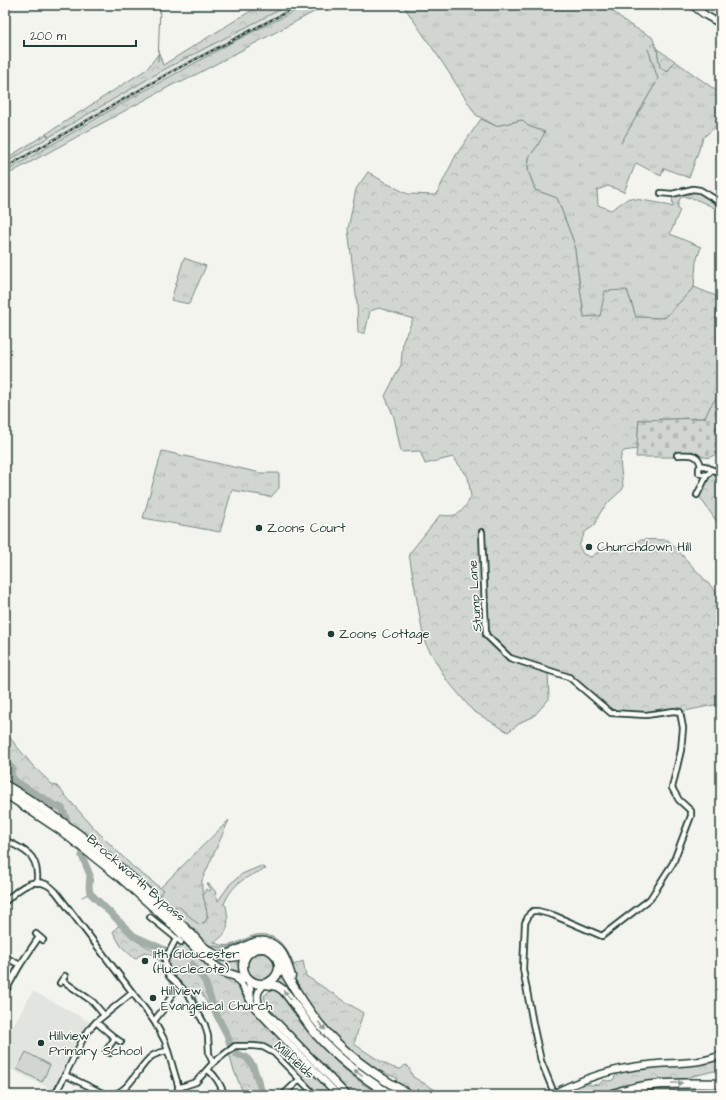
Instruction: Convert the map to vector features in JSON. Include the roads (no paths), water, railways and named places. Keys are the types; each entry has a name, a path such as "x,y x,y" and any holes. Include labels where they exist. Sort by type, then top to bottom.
{"highway":[{"name":"Brockworth Bypass","path":"5,785 76,833 99,851 145,890 213,954"},
{"name":"Brockworth Bypass","path":"5,793 62,831 130,885 168,920 210,963 223,972 249,980"},
{"path":"213,954 232,953 258,942 272,944 283,954 298,995"},
{"path":"213,954 224,957 234,957 256,949 266,949 275,955 298,995 322,1027 351,1056 410,1095"},
{"path":"250,952 246,955 243,965 243,971 249,980 257,984 277,986 283,990 317,1035 347,1064 391,1095"},
{"path":"266,984 275,977 278,972 278,961"},
{"path":"611,1095 640,1086 657,1084 677,1082 721,1084"}],"street":[{"path":"692,5 705,15 721,24"},
{"path":"661,193 672,194 700,190 721,203"},
{"path":"678,455 694,455 700,460 701,466 699,468 699,473 707,475"},
{"path":"701,466 721,472"},
{"path":"697,495 707,475 712,470"},
{"name":"Stump Lane","path":"482,532 486,634 510,658 569,678 611,714 646,715 674,711 680,712 684,728 681,750 672,788 675,795 689,808 691,813 673,863 650,899 602,936 553,915 538,911 533,911 528,916 525,923 523,969 533,1024 552,1094"},
{"path":"5,840 29,853 35,860 38,868 37,882"},
{"path":"5,902 28,883 37,882 51,886 74,916 82,923 154,1021 161,1033 181,1095"},
{"path":"150,917 181,942"},
{"path":"5,992 20,966 40,937"},
{"path":"176,939 165,960 166,968 169,976 186,992 205,1025 208,1036 209,1054 213,1063"},
{"path":"5,957 20,966"},
{"path":"234,975 243,987 254,1007 307,1059 347,1095"},
{"path":"63,980 93,1002 104,1015"},
{"path":"249,980 250,998 254,1007"},
{"path":"266,984 258,993 257,998 259,1004 338,1095"},
{"path":"55,1095 82,1040 96,1022 132,993"},
{"path":"154,1021 165,1007 172,993"},
{"path":"96,1022 121,1042"},
{"path":"107,1051 115,1038"},
{"name":"Millfields","path":"178,1088 196,1082 213,1063 235,1046 253,1046 263,1047 274,1053 315,1095"},
{"path":"64,1075 107,1095 112,1095 121,1091 151,1057 167,1051"},
{"path":"552,1094 589,1078 612,1071 645,1065 703,1060 721,1055"},
{"path":"208,1070 218,1079 225,1095"},
{"path":"284,1094 300,1079"}],"waterway":[{"path":"156,5 160,8 158,61"},
{"path":"621,143 658,79 648,49"},
{"path":"5,758 7,759 7,764 12,768 11,775 15,781 54,805 62,808 67,820"},
{"path":"82,856 90,875 90,893 134,936 174,954"},
{"path":"82,897 90,893"},
{"path":"192,964 205,981 214,1009 228,1037 230,1045 237,1054 246,1057 253,1066 263,1095"}],"railway":[{"path":"5,168 169,73 300,5"}],"place":[{"name":"Zoons Court","path":"259,528"},
{"name":"Churchdown Hill","path":"589,547"},
{"name":"Zoons Cottage","path":"331,634"},
{"name":"11th Gloucester (Hucclecote)","path":"145,961"},
{"name":"Hillview Evangelical Church","path":"153,998"},
{"name":"Hillview Primary School","path":"41,1043"}]}
